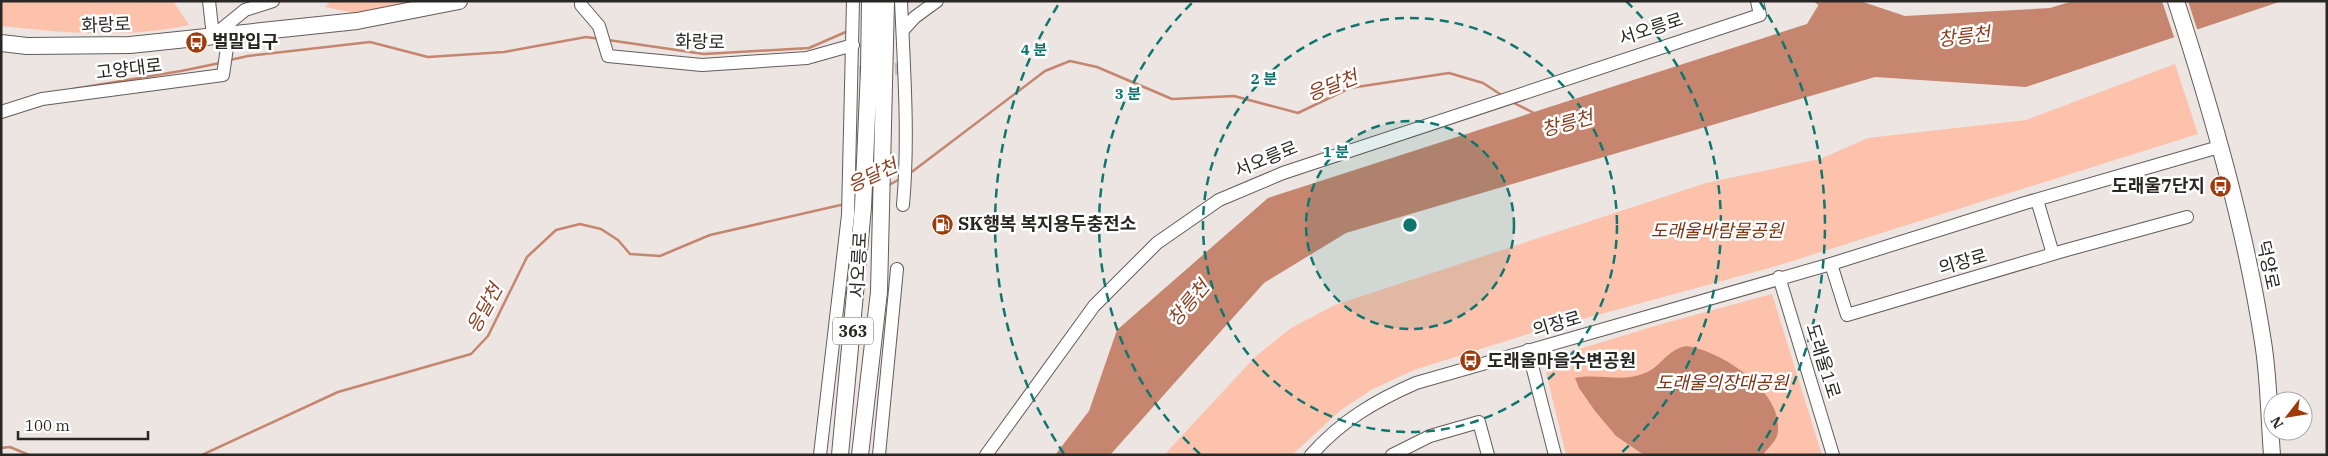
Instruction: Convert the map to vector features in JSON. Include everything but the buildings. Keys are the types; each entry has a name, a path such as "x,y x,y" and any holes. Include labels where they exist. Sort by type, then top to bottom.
{"main road":[{"name":"화랑로","path":"1,43 27,46 130,45 357,21 459,1"},
{"name":"덕양로","path":"2176,1 2220,147 2264,343 2272,455"},
{"name":"서오릉로","path":"860,455 879,292 886,27 882,2"},
{"name":"363","path":"853,204 864,179 869,29 882,2"},
{"name":"서오릉로","path":"840,455 853,204"}],"street":[{"path":"209,1 221,35 245,10 273,1"},
{"name":"화랑로","path":"581,1 581,5 599,26 608,56 702,65 807,58 853,42"},
{"path":"820,455 853,204 855,72 853,1"},
{"path":"904,29 915,17 937,1"},
{"name":"서오릉로","path":"986,455 1094,306 1157,243 1219,200 1283,172 1760,15 1758,1"},
{"path":"882,2 902,16 904,29 901,69 906,159 903,205"},
{"name":"고양대로","path":"1,112 42,99 223,75 221,35"},
{"name":"의장로","path":"1311,455 1345,422 1375,401 1416,383 1831,264 2037,200 2220,147"},
{"path":"2037,200 2053,254"},
{"name":"의장로","path":"1831,264 1848,315 2053,254 2187,217"},
{"path":"879,455 897,269"},
{"name":"도래울1로","path":"1779,278 1833,455"},
{"path":"1528,350 1555,455"},
{"path":"1392,455 1430,436 1479,422 1488,455"}],"green space":[{"path":"1,1 173,1 189,25 141,32 118,33 49,31 1,26"},
{"path":"331,1 425,1 360,14 325,7"},
{"name":"도래울바람물공원","path":"2175,64 2198,134 1773,267 1528,334 1414,370 1371,390 1341,410 1292,455 1164,455 1255,357 1291,328 1335,305 1706,183 1820,159 1868,138 2026,120"},
{"name":"도래울의장대공원","path":"1772,294 1822,455 1566,455 1543,360 1665,323"}],"water":[{"name":"창릉천","path":"1821,1 1860,1 1905,16 2050,8 2073,1 2282,1 2026,87 1875,77 1346,233 1264,283 1110,455 1055,455 1089,411 1117,330 1268,198 1807,24"},
{"path":"1686,346 1700,349 1733,365 1762,390 1772,405 1778,420 1775,441 1763,455 1644,455 1616,436 1595,411 1579,388 1575,378 1636,376 1655,367 1673,351"}],"pier":[{"path":"2162,1 2188,1 2198,32 2175,40"}],"waterway":[{"path":"1815,1 1822,6"},
{"path":"608,40 704,54 809,48 848,31"},
{"path":"230,60 248,56 370,42 428,57 504,52 586,37 600,39"},
{"name":"응달천","path":"909,174 1045,71 1070,61 1097,67 1172,99 1234,96 1298,113 1350,88 1449,73 1483,83 1503,96"},
{"path":"73,89 220,63"},
{"name":"응달천","path":"1512,102 1534,113"},
{"name":"응달천","path":"887,186 900,179"},
{"name":"응달천","path":"202,455 338,392 471,354 488,336 527,257 556,230 580,224 601,229 618,240 630,254 660,256 710,235 845,204"},
{"name":"응달천","path":"1,448 10,447 29,455"}],"tunnel":[{"path":"859,72 898,69"}],"place":[{"name":"벌말입구","path":"196,42"},
{"name":"도래울7단지","path":"2221,186"},
{"name":"SK행복 복지용두충전소","path":"942,224"},
{"name":"도래울마을수변공원","path":"1471,361"}]}
